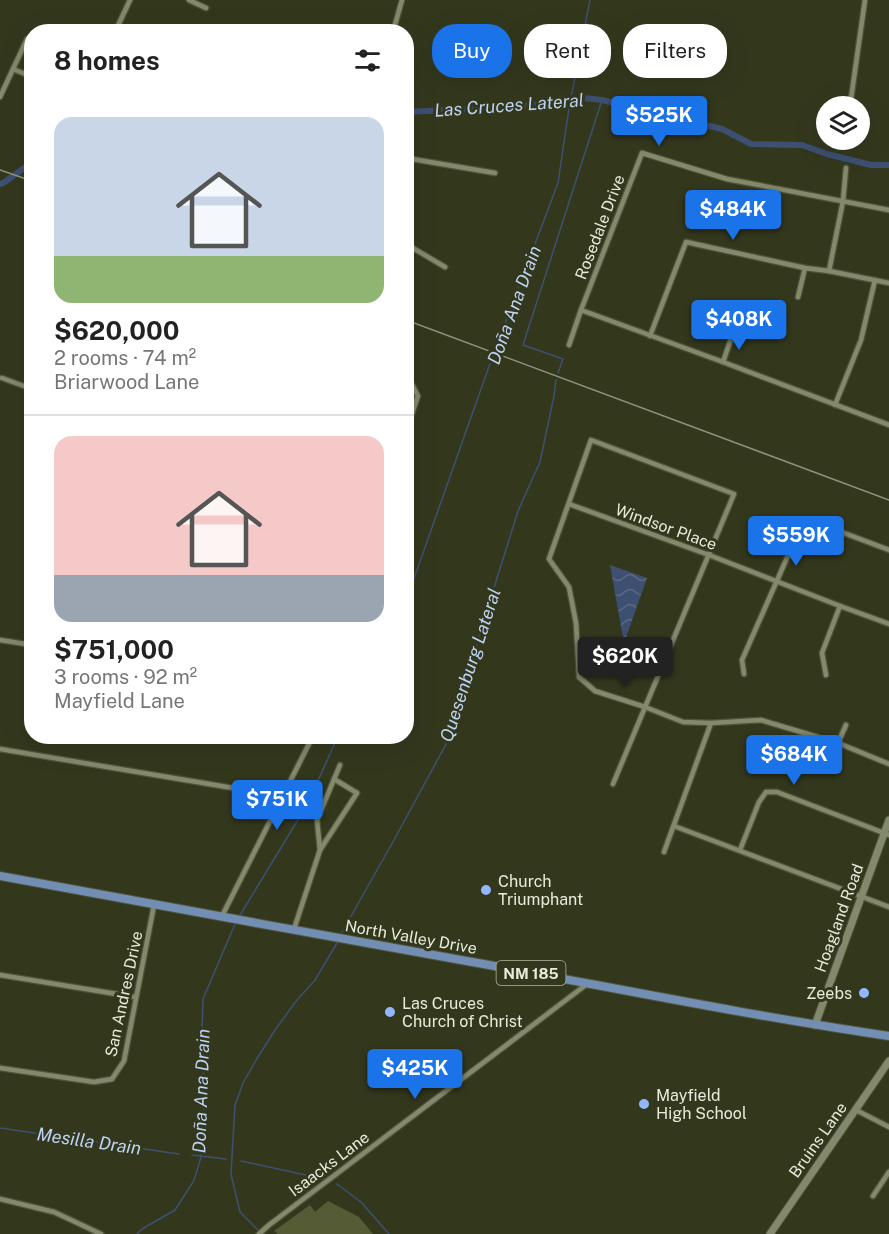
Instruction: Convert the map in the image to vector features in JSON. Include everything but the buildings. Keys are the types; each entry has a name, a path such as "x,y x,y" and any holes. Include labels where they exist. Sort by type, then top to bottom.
{"main road":[{"name":"North Valley Drive","path":"0,876 587,984 889,1036"}],"street":[{"path":"118,24 130,0"},
{"path":"189,0 206,8"},
{"path":"395,24 402,0"},
{"path":"851,96 865,0"},
{"path":"0,98 24,45"},
{"path":"13,69 24,74"},
{"name":"Rosedale Drive","path":"569,345 642,153 727,179 889,210"},
{"path":"414,159 495,173"},
{"path":"829,271 843,201 846,168"},
{"path":"650,336 686,242 805,268 889,283"},
{"path":"414,249 445,267"},
{"path":"798,297 805,268"},
{"path":"835,405 861,340 875,280"},
{"path":"581,310 889,425"},
{"path":"723,362 734,333"},
{"path":"2,378 24,386"},
{"path":"414,388 418,396 414,408"},
{"path":"613,784 645,707 735,494 591,440 549,559 568,587 576,623 579,676 595,691 645,707 684,722 761,720 838,742 889,764"},
{"name":"Windsor Place","path":"569,504 889,624"},
{"path":"744,674 742,660 801,526 812,521 889,550"},
{"path":"826,675 822,653 840,606"},
{"path":"0,640 24,644"},
{"path":"664,852 711,723"},
{"path":"838,742 846,725"},
{"path":"225,917 309,744"},
{"path":"0,749 244,790 279,802"},
{"path":"320,850 317,820 340,765"},
{"path":"294,929 320,850 357,793 334,779"},
{"path":"741,850 759,802 766,792 777,792 886,834"},
{"name":"Hoagland Road","path":"815,1025 886,834 889,820"},
{"path":"674,826 889,907"},
{"name":"San Andres Drive","path":"0,1068 94,1082 112,1079 124,1061 154,905"},
{"path":"0,975 135,997"},
{"name":"Isaacks Lane","path":"260,1234 587,984"},
{"name":"Bruins Lane","path":"770,1234 889,1061"},
{"path":"856,1110 889,1127"},
{"path":"873,1196 889,1172"},
{"path":"0,1199 54,1212 101,1234"}],"green space":[{"path":"328,1201 359,1217 373,1234 278,1234 274,1231 310,1205 315,1212"}],"water":[{"path":"610,565 647,578 624,643"}],"waterway":[{"name":"Doña Ana Drain","path":"414,578 492,358 558,183 569,108 590,0"},
{"name":"Las Cruces Lateral","path":"414,112 535,105 559,99 602,100 722,129 751,144 802,145 871,165 889,165"},
{"name":"Quesenburg Lateral","path":"558,373 563,359 523,345 602,100"},
{"name":"Las Cruces Lateral","path":"0,184 24,168"},
{"name":"Quesenburg Lateral","path":"342,932 451,735 518,511 540,462 556,380"},
{"name":"Doña Ana Drain","path":"239,917 308,803 334,744"},
{"name":"Doña Ana Drain","path":"137,1234 175,1210 195,1177 201,1157 199,1141 204,1110 203,999 235,924"},
{"name":"Quesenburg Lateral","path":"258,1230 240,1212 231,1174 235,1105 243,1083 256,1060 297,1000 315,980 337,943"},
{"name":"Mesilla Drain","path":"0,1128 179,1154"},
{"name":"Mesilla Drain","path":"192,1155 226,1159"},
{"name":"Mesilla Drain","path":"241,1161 324,1179"},
{"name":"Mesilla Drain","path":"337,1184 361,1202 389,1234"}],"railway":[{"path":"0,170 24,178"},
{"path":"414,323 889,500"}],"place":[{"name":"Church Triumphant","path":"486,890"},
{"name":"Zeebs","path":"864,993"},
{"name":"Las Cruces Church of Christ","path":"390,1012"},
{"name":"Mayfield High School","path":"644,1104"}]}
